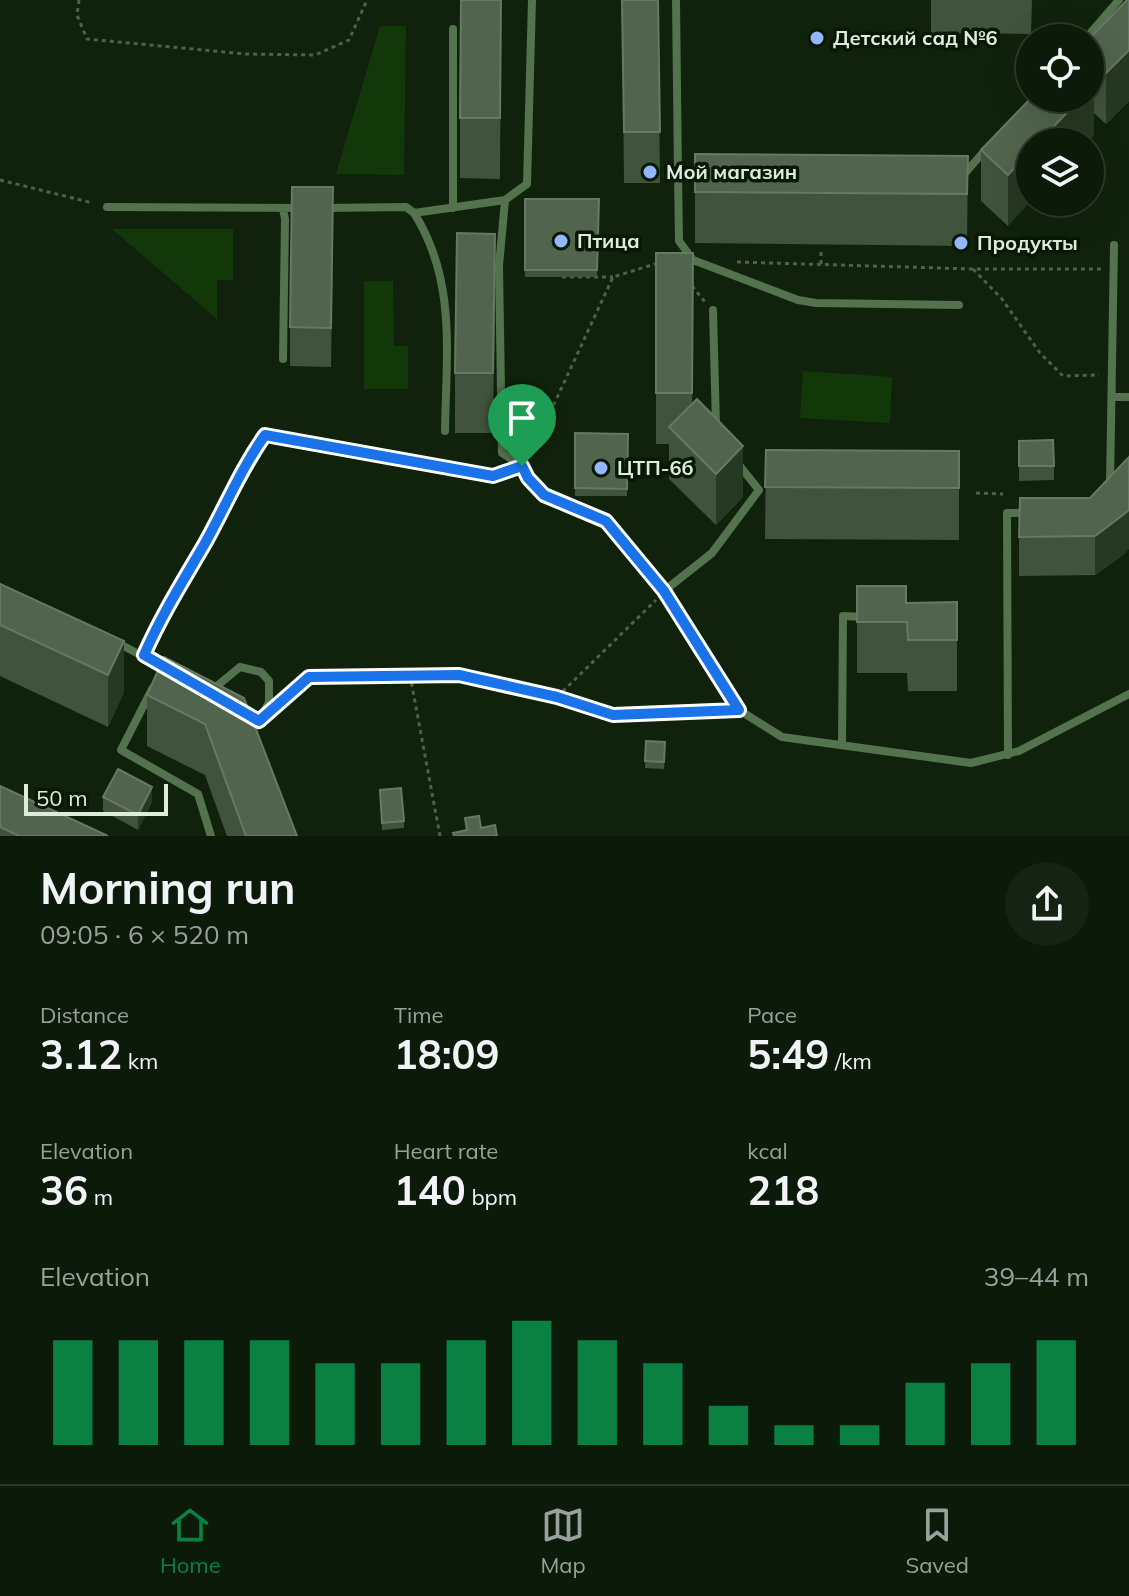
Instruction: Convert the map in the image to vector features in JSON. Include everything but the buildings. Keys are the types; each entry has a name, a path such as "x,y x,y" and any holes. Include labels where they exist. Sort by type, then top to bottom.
{"lane":[{"path":"414,213 505,200 527,184 532,0"},
{"path":"676,0 679,241 693,260 798,300 816,303 959,305"},
{"path":"1098,24 1119,0"},
{"path":"453,29 453,208"},
{"path":"951,172 966,172 994,140"},
{"path":"678,175 708,175"},
{"path":"505,200 499,266 502,453 522,466 528,478 544,495 606,521 664,591 739,710 782,737 971,763 1008,755 1061,731 1129,694"},
{"path":"107,207 406,207 414,213 430,238 439,265 447,309 445,431"},
{"path":"283,209 283,359"},
{"path":"1101,493 1111,483 1114,245"},
{"path":"713,310 716,433"},
{"path":"1113,397 1129,397"},
{"path":"664,591 712,553 763,490 733,457"},
{"path":"1008,755 1007,513 1036,513"},
{"path":"842,745 843,616 875,617"},
{"path":"99,634 174,673"},
{"path":"163,667 121,750 198,794 211,836"},
{"path":"209,693 240,667 261,672 269,681 269,702 259,721 234,707"},
{"path":"197,686 221,700"}],"path":[{"path":"79,0 77,15 87,39 246,54 315,55 349,40 367,0"},
{"path":"0,180 107,207"},
{"path":"821,250 821,264"},
{"path":"562,277 613,277 668,260 693,260"},
{"path":"735,261 973,269 1108,269"},
{"path":"973,269 1002,299 1040,353 1063,376 1113,375"},
{"path":"144,655 157,624 206,542 245,463 265,435 493,476 526,465 613,277"},
{"path":"976,493 1003,494"},
{"path":"557,697 664,591"},
{"path":"410,675 440,836"},
{"path":"279,704 309,677 459,675 557,697 613,715 739,710"}],"green space":[{"path":"380,26 406,26 404,175 336,174"},
{"path":"112,229 233,229 233,280 217,280 217,319"},
{"path":"364,281 393,281 394,346 408,346 408,389 364,389"},
{"path":"803,371 892,377 890,423 800,418"}],"place":[{"name":"Детский сад №6","path":"817,38"},
{"name":"Мой магазин","path":"650,172"},
{"name":"Птица","path":"561,241"},
{"name":"Продукты","path":"961,243"},
{"name":"ЦТП-6б","path":"601,468"}],"route":[{"path":"265,435 493,476 522,466 528,478 544,495 606,521 664,591 739,710 613,715 557,697 459,675 309,677 259,721 144,655 157,624 206,542 245,463 265,435"}]}
